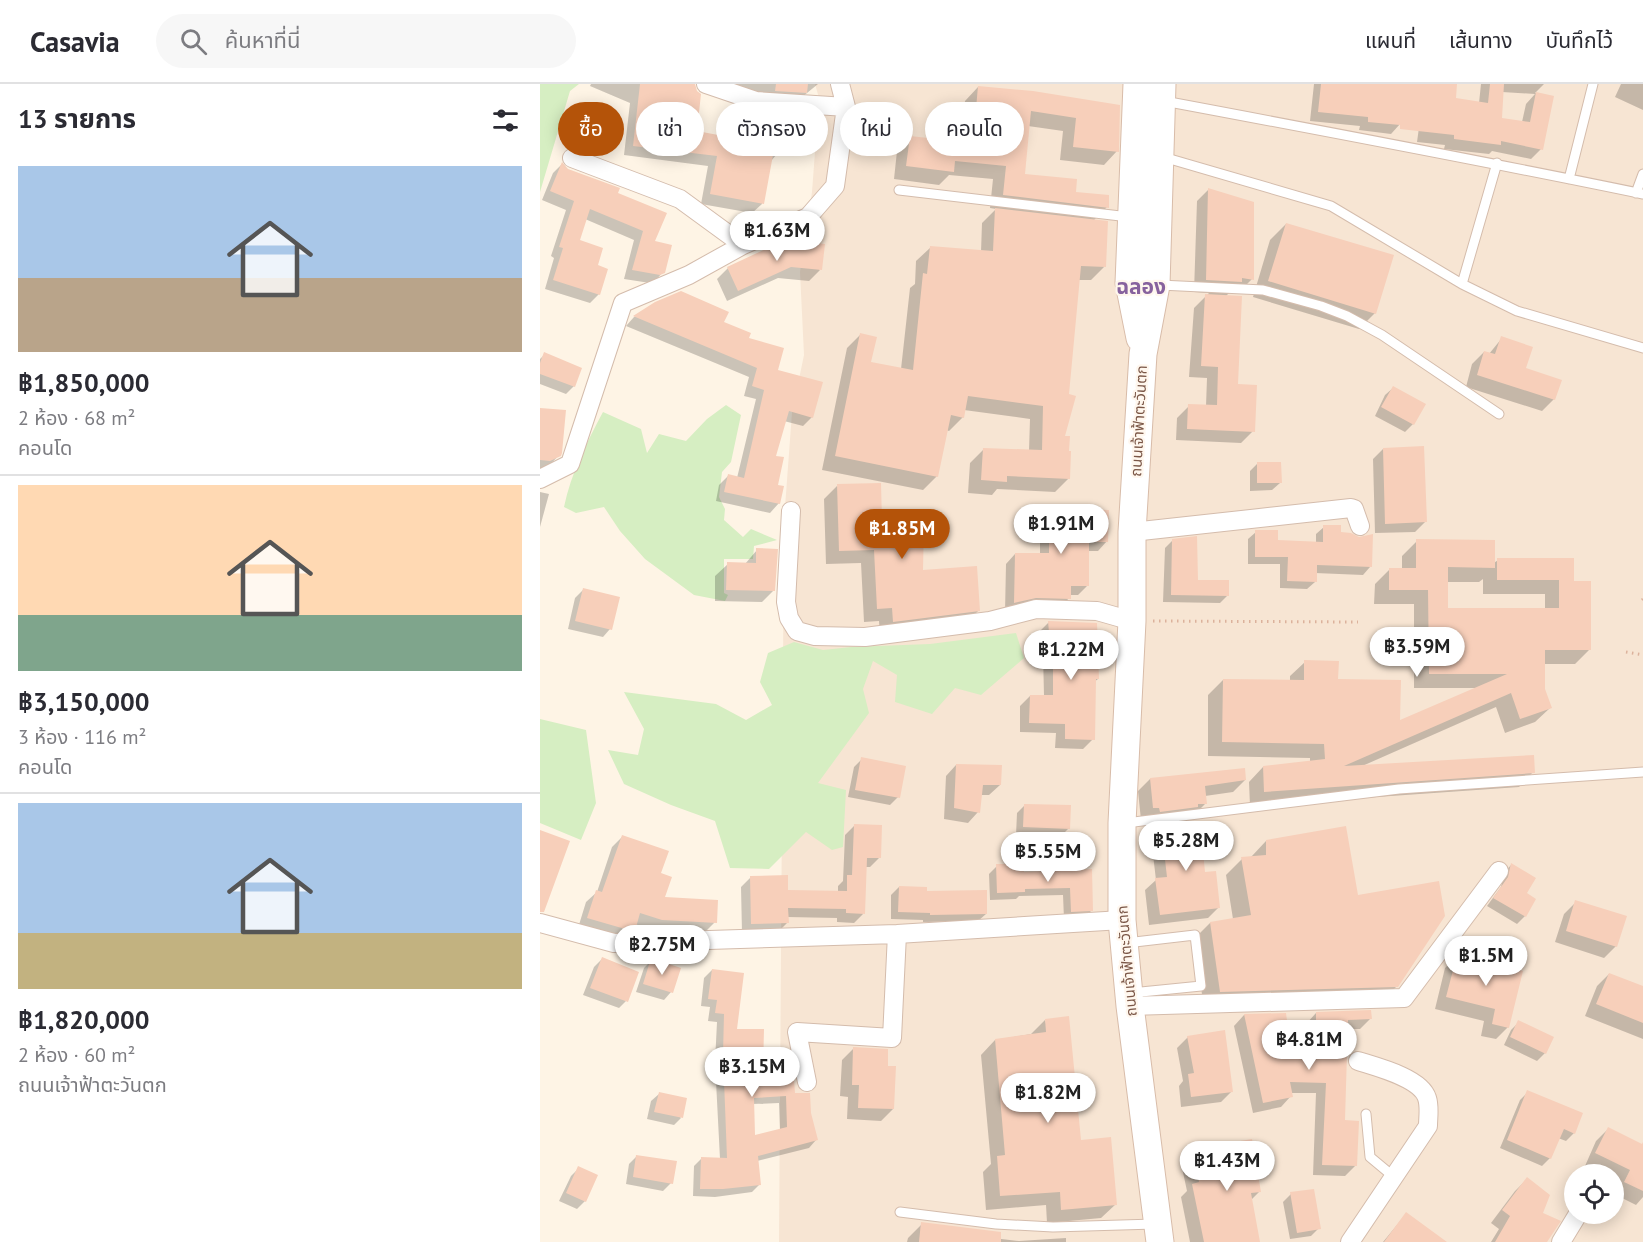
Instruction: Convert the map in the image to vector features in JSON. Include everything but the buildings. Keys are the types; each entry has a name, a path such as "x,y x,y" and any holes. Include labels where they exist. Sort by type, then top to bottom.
{"main road":[{"name":"ถนนเจ้าฟ้าตะวันตก","path":"1143,354 1129,283 1133,152 1149,91"},
{"name":"ถนนเจ้าฟ้าตะวันตก","path":"1149,91 1161,157 1156,285 1143,354 1132,532 1132,621 1122,823 1123,931 1129,999 1158,1233"},
{"path":"1133,152 1161,157"}],"street":[{"path":"706,84 756,101 840,107"},
{"path":"840,84 845,102"},
{"path":"540,479 570,464 623,303 689,275 743,245 808,217 835,186 840,150"},
{"path":"572,158 680,199 743,245"},
{"path":"1132,532 1351,508 1358,514 1360,526"},
{"path":"791,511 786,602 789,618 797,631 815,636 865,637 990,621 1036,609 1097,611 1132,621"},
{"path":"1129,999 1404,998 1499,871"},
{"path":"540,923 614,943 897,934 1123,931"},
{"path":"807,1082 797,1032 892,1038 897,934"},
{"path":"1350,1242 1428,1126 1427,1096 1416,1085 1401,1075 1358,1061"},
{"path":"1562,1242 1572,1224"}],"lane":[{"path":"1569,179 1593,84"},
{"path":"1149,91 1640,193 1643,174"},
{"path":"1161,157 1331,206 1462,284 1517,311 1643,348"},
{"path":"1462,284 1497,163"},
{"path":"899,190 1131,218"},
{"path":"1156,285 1263,290 1321,306 1347,316 1382,335 1499,414"},
{"path":"1122,823 1399,789 1643,772"},
{"path":"1123,931 1195,935 1201,986 1129,999"},
{"path":"1366,1114 1370,1156 1394,1177"},
{"path":"900,1212 996,1224 1158,1233"}],"path":[{"path":"1132,621 1358,622"},
{"path":"1626,652 1643,655"}],"shaded area":[{"path":"815,84 1643,84 1643,1242 779,1242 784,521 792,413 804,355 800,272 812,192 815,156 828,156 828,102 819,102"}],"green space":[{"path":"540,84 579,84 570,91 567,102 558,102 558,131 540,192"},
{"path":"726,405 741,415 731,462 722,472 719,497 725,509 724,520 743,537 751,529 777,540 754,546 753,559 724,559 724,593 728,595 725,601 694,595 645,559 620,531 604,507 576,513 564,507 575,470 603,412 641,429 647,453 659,434 686,441 707,419"},
{"path":"1016,633 1024,658 981,695 955,688 932,714 895,702 897,675 873,661 863,689 869,713 818,783 846,790 843,847 832,850 806,832 769,869 730,868 715,821 624,784 608,750 638,755 644,729 624,692 716,704 746,720 772,705 760,682 768,653 794,642 823,650 930,644"},
{"path":"540,719 586,730 596,803 581,840 540,823"}],"district":[{"name":"ฉลอง","path":"1141,287"}]}
